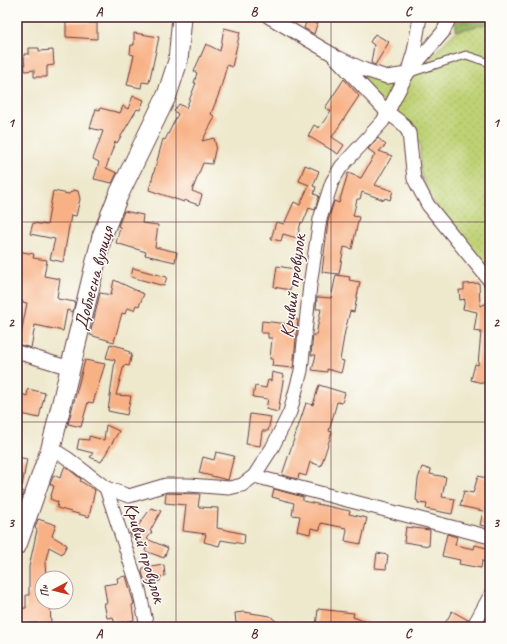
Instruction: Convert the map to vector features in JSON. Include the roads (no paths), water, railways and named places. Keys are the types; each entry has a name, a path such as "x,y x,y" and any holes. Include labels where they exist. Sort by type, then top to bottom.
{"street":[{"name":"Доблесна вулиця","path":"17,545 51,448 102,236 118,196 167,95 178,61 182,17"},
{"path":"269,17 332,54 365,70 387,77 406,74 443,32 450,17"},
{"path":"406,74 414,51 420,17"},
{"path":"332,54 387,112 403,124 409,133 414,179 428,205 490,281"},
{"name":"Кривий провулок","path":"51,448 68,458 106,488 129,496 166,485 229,488 242,485 254,476 272,448 290,412 301,371 310,285 320,219 327,196 341,167 383,121 406,74"},
{"path":"17,352 70,368"},
{"path":"254,476 490,537"},
{"name":"Кривий провулок","path":"106,488 139,589 147,627"},
{"path":"473,627 490,596"}],"lane":[{"path":"406,74 466,55 490,63"}]}
